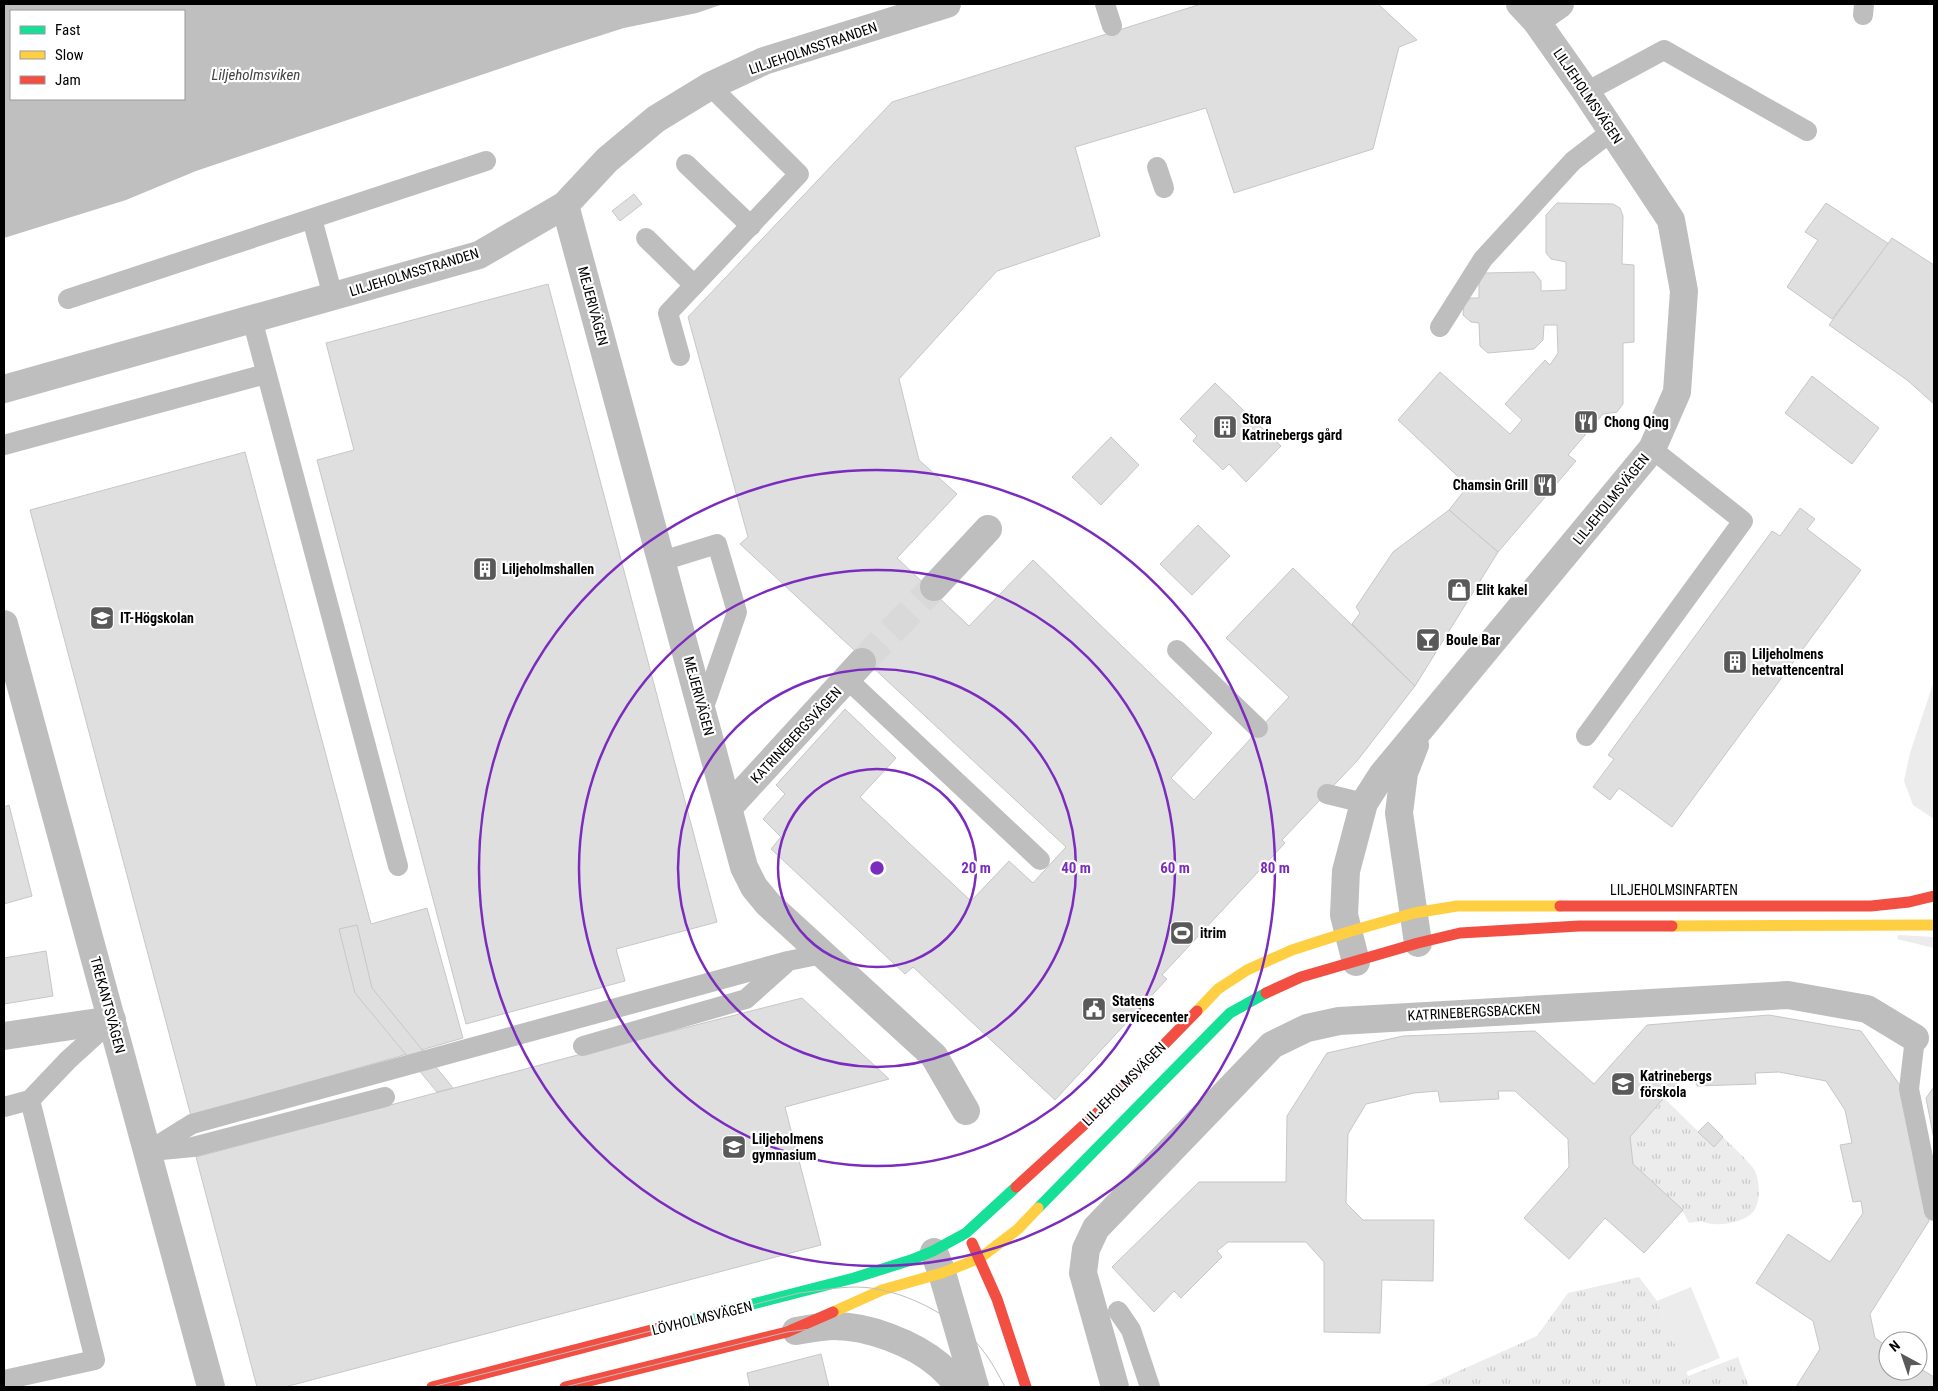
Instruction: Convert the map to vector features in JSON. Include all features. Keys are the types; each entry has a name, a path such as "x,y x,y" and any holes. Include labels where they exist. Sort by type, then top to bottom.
{"street":[{"name":"LILJEHOLMSSTRANDEN","path":"4,389 478,255 566,204 607,160 656,119 710,86 764,62 948,4"},
{"path":"1528,12 1560,4"},
{"name":"LILJEHOLMSVÄGEN","path":"1356,962 1344,915 1346,871 1364,804 1382,775 1420,732 1652,449 1678,392 1684,291 1671,220 1586,92 1528,12"},
{"name":"MEJERIVÄGEN","path":"566,204 744,867 754,887 768,904 934,1056 966,1111"},
{"path":"934,587 988,529"},
{"name":"TREKANTSVÄGEN","path":"4,624 212,1387"},
{"name":"KATRINEBERGSVÄGEN","path":"729,807 855,671"},
{"name":"LILJEHOLMSVÄGEN","path":"980,1258 1018,1229 1230,1013 1260,995 1301,977 1418,943 1400,812 1404,773 1420,732"},
{"name":"LILJEHOLMSINFARTEN","path":"1414,913 1456,906 1871,906 1909,902 1934,896"},
{"name":"LILJEHOLMSVÄGEN","path":"966,1233 1098,1113 1218,989 1247,970 1292,950 1414,913"},
{"path":"1418,943 1460,933 1579,926 1934,925"},
{"name":"KATRINEBERGSBACKEN","path":"1115,1387 1083,1273 1086,1249 1096,1228 1272,1045 1307,1028 1338,1020 1788,995 1867,1009 1915,1038"},
{"path":"4,1036 112,1020"},
{"path":"966,1233 980,1258 997,1299 1026,1387"},
{"name":"LÖVHOLMSVÄGEN","path":"787,1332 882,1290 938,1262 966,1233"},
{"name":"LÖVHOLMSVÄGEN","path":"432,1387 808,1290 901,1263 980,1258"},
{"path":"938,1262 975,1387"},
{"name":"LÖVHOLMSVÄGEN","path":"565,1387 787,1332 834,1326 863,1330 906,1344 938,1364 961,1387"}],"lane":[{"path":"1105,4 1112,26"},
{"path":"1586,92 1664,50 1807,132"},
{"path":"680,356 668,313 799,174 710,86"},
{"path":"1440,327 1483,259 1573,161 1612,131"},
{"path":"68,299 486,161"},
{"path":"686,164 751,226"},
{"path":"1157,167 1164,188"},
{"path":"312,219 333,296"},
{"path":"646,238 694,285"},
{"path":"252,319 398,866"},
{"path":"4,445 266,374"},
{"path":"1586,736 1743,521 1652,449"},
{"path":"662,561 717,544 737,612 703,710"},
{"path":"1177,650 1258,728"},
{"path":"855,671 1040,860"},
{"path":"1328,794 1364,804"},
{"path":"147,1152 192,1124 788,961 822,954"},
{"path":"583,1046 746,999 788,961"},
{"path":"4,1107 30,1100 68,1060 112,1020"},
{"name":"KATRINEBERGSBACKEN","path":"1915,1038 1909,1089 1934,1211"},
{"path":"147,1152 193,1147 385,1097"},
{"path":"4,1380 95,1360 30,1100"},
{"path":"1118,1312 1131,1330 1150,1387"}],"green space":[{"path":"1934,681 1934,819 1913,805 1904,781 1910,753"},
{"path":"1898,935 1934,937 1934,948 1897,939"},
{"path":"1664,1098 1714,1147 1723,1137 1753,1168 1758,1181 1759,1192 1756,1208 1749,1216 1736,1222 1721,1224 1702,1221 1689,1223 1682,1210 1633,1164 1630,1137"},
{"path":"1639,1277 1657,1301 1688,1376 1738,1357 1749,1387 1423,1387 1537,1336 1568,1293"},
{"path":"1691,1287 1720,1358 1686,1372 1657,1301"}],"water":[{"name":"Liljeholmsviken","path":"4,4 723,4 697,13 624,28 558,49 196,171 126,200 4,238"}],"building":[{"path":"1201,4 1378,4 1417,40 1399,47 1373,149 1234,193 1206,108 1075,147 1100,236 997,271 899,379 919,460 957,494 897,558 969,626 1033,560 1212,733 1171,778 1194,800 1289,697 1226,638 1293,568 1415,686 1357,761 1282,840 1285,843 1162,975 1167,979 1055,1100 913,967 905,974 771,849 781,837 763,819 785,794 776,785 845,709 896,758 860,797 971,901 1009,861 1033,883 1066,847 740,544 748,537 688,317 892,102"},
{"path":"634,194 642,204 620,221 612,211"},
{"path":"1557,203 1613,204 1620,208 1623,216 1622,264 1634,265 1634,342 1623,343 1623,404 1617,412 1603,414 1568,455 1576,461 1498,552 1449,510 1468,486 1398,420 1440,372 1510,434 1522,420 1505,404 1545,360 1550,365 1558,353 1557,325 1544,325 1543,340 1534,349 1488,353 1480,346 1479,323 1471,322 1463,315 1464,303 1471,298 1479,298 1479,281 1485,273 1534,272 1541,281 1541,291 1566,290 1566,262 1551,259 1546,253 1546,215"},
{"path":"1826,203 1889,244 1832,319 1787,287 1818,240 1805,232"},
{"path":"1892,238 1934,265 1934,404 1907,380 1829,325"},
{"name":"Liljeholmshallen","path":"548,284 717,922 616,949 625,981 466,1024 317,460 354,450 326,343"},
{"path":"1812,376 1879,428 1852,464 1785,413"},
{"name":"Stora Katrinebergs gård","path":"1215,383 1281,446 1246,482 1229,464 1223,470 1193,441 1197,436 1180,419"},
{"path":"1111,437 1139,465 1101,505 1072,477"},
{"path":"245,452 371,924 427,908 463,1038 191,1116 30,510"},
{"name":"Liljeholmens hetvattencentral","path":"1800,508 1815,519 1807,529 1861,570 1672,827 1619,788 1610,800 1593,787 1614,759 1608,755 1772,531 1780,536"},
{"path":"1449,510 1498,552 1415,686 1352,624 1360,613 1356,607 1393,552"},
{"path":"1198,525 1230,556 1192,595 1160,564"},
{"path":"9,805 32,896 4,904 4,807"},
{"path":"357,925 372,988 453,1088 437,1092 355,993 339,929"},
{"path":"46,951 53,996 4,1004 4,958"},
{"path":"802,998 889,1079 785,1107 821,1245 285,1387 257,1387 196,1157 570,1057"},
{"path":"1769,1015 1861,1031 1902,1088 1929,1221 1870,1314 1875,1338 1878,1340 1878,1381 1928,1381 1928,1373 1934,1377 1934,1387 1796,1387 1820,1349 1813,1321 1756,1283 1788,1234 1830,1262 1863,1213 1861,1201 1853,1202 1840,1145 1852,1143 1845,1110 1826,1081 1779,1072 1755,1073 1756,1084 1697,1086 1696,1076 1682,1077 1630,1137 1633,1164 1683,1210 1644,1253 1605,1218 1569,1259 1524,1218 1569,1167 1568,1139 1515,1091 1498,1091 1499,1099 1440,1102 1438,1091 1414,1093 1366,1104 1348,1134 1346,1203 1363,1220 1434,1220 1433,1281 1382,1280 1380,1333 1324,1332 1324,1262 1306,1242 1228,1242 1217,1251 1222,1257 1181,1298 1174,1291 1154,1312 1112,1267 1199,1182 1286,1182 1287,1116 1327,1053 1403,1036 1535,1031 1594,1084 1647,1025"},
{"path":"1934,1087 1934,1139 1926,1098"},
{"path":"1708,1122 1723,1137 1714,1147 1698,1132"},
{"path":"821,1354 829,1387 750,1387 747,1373"}],"tunnel":[{"path":"862,662 934,587"}],"tram line":[{"path":"432,1387 799,1293 856,1287 890,1292 925,1305 941,1314 970,1336 981,1348 1005,1387"},
{"path":"565,1387 787,1332 835,1326 863,1330 906,1344 938,1364 961,1387"}],"traffic: fast":[{"path":"1038,1208 1230,1013 1266,993"},
{"path":"659,1328 854,1278 911,1260 933,1251 966,1233 1016,1187"}],"traffic: slow":[{"path":"1197,1011 1218,989 1247,970 1292,950 1348,932 1414,913 1457,906 1560,906"},
{"path":"1672,926 1934,925"},
{"path":"833,1312 882,1290 942,1273 980,1258 1018,1229 1038,1208"}],"traffic: jam":[{"path":"1560,906 1871,906 1909,902 1934,896"},
{"path":"1266,993 1301,977 1418,943 1460,933 1579,926 1672,926"},
{"path":"1016,1187 1097,1113 1197,1011"},
{"path":"972,1243 997,1299 1026,1387"},
{"path":"565,1387 787,1332 833,1312"},
{"path":"432,1387 659,1328"}],"place":[{"name":"Chong Qing","path":"1586,422"},
{"name":"Stora Katrinebergs gård","path":"1225,427"},
{"name":"Chamsin Grill","path":"1545,485"},
{"name":"Liljeholmshallen","path":"485,569"},
{"name":"Elit kakel","path":"1459,590"},
{"name":"IT-Högskolan","path":"102,618"},
{"name":"Boule Bar","path":"1428,640"},
{"name":"Liljeholmens hetvattencentral","path":"1735,662"},
{"name":"itrim","path":"1182,933"},
{"name":"Statens servicecenter","path":"1094,1009"},
{"name":"Katrinebergs förskola","path":"1623,1084"},
{"name":"Liljeholmens gymnasium","path":"734,1147"}]}
